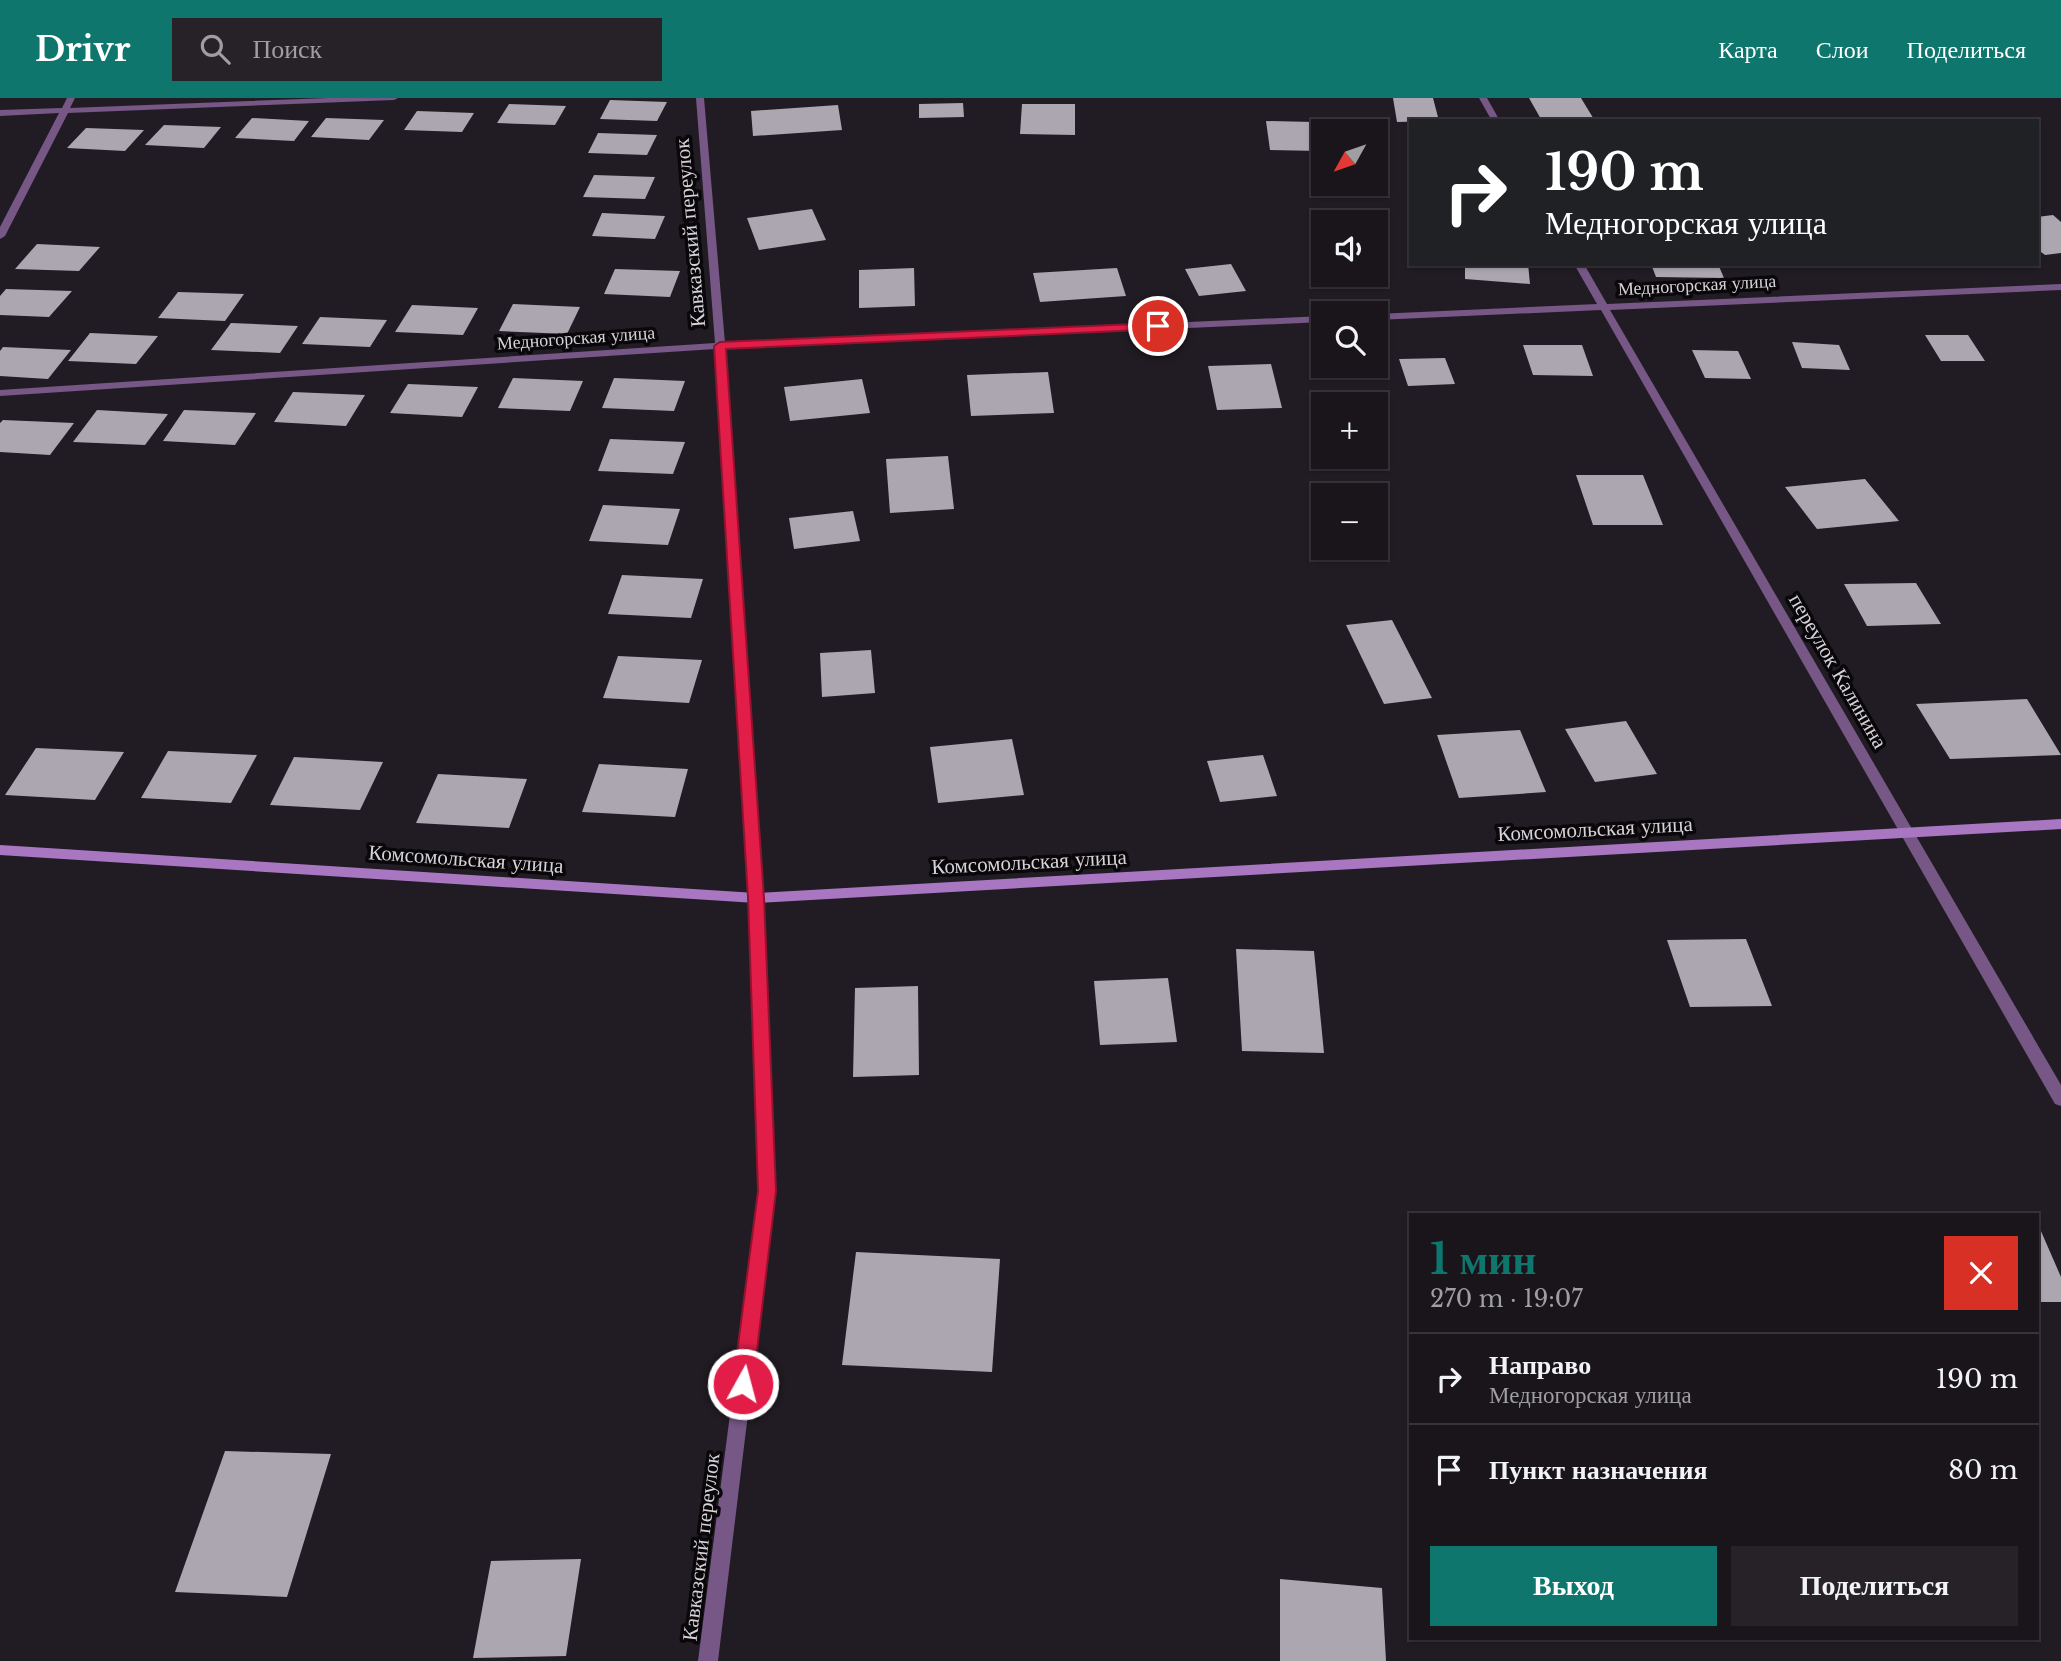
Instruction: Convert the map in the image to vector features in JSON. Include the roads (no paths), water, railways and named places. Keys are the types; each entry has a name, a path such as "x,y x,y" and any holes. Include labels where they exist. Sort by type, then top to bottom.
{"main road":[{"name":"Комсомольская улица","path":"0,850 756,898 2061,824"}],"street":[{"path":"0,236 71,98"},
{"path":"0,113 394,98"},
{"name":"Кавказский переулок","path":"700,98 720,346 756,898 767,1191 708,1661"},
{"path":"1483,98 1495,119"},
{"name":"переулок Калинина","path":"1580,266 1910,832 2061,1099"},
{"name":"Медногорская улица","path":"1388,316 2061,287"},
{"name":"Медногорская улица","path":"0,393 720,346 1311,320"}]}
